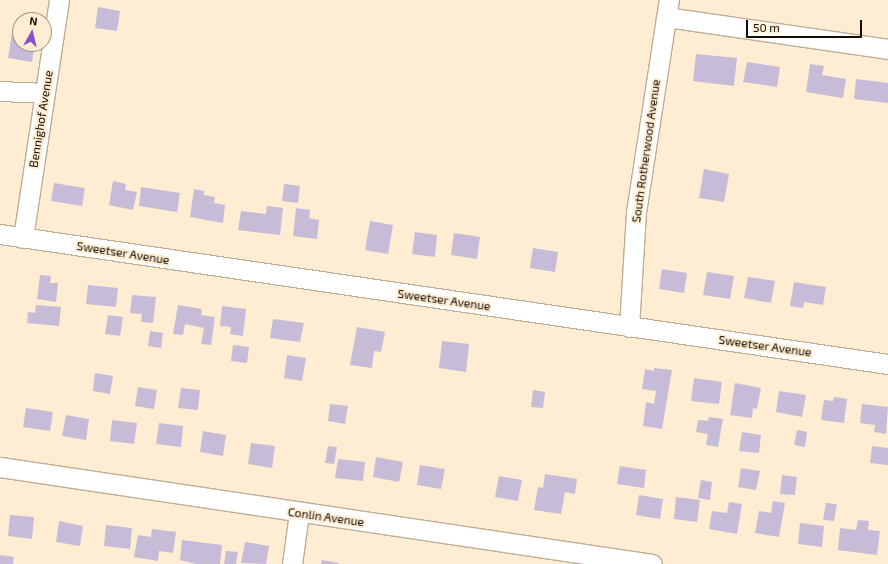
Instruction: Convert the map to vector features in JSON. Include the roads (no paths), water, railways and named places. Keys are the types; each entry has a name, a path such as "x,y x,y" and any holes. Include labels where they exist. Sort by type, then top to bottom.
{"street":[{"name":"Bennighof Avenue","path":"23,238 59,0"},
{"path":"668,9 888,49"},
{"name":"South Rotherwood Avenue","path":"629,327 636,212 668,9"},
{"path":"0,91 45,93"},
{"name":"Sweetser Avenue","path":"0,234 888,364"},
{"name":"Conlin Avenue","path":"0,466 299,513 652,564"},
{"path":"292,564 299,513"}]}
